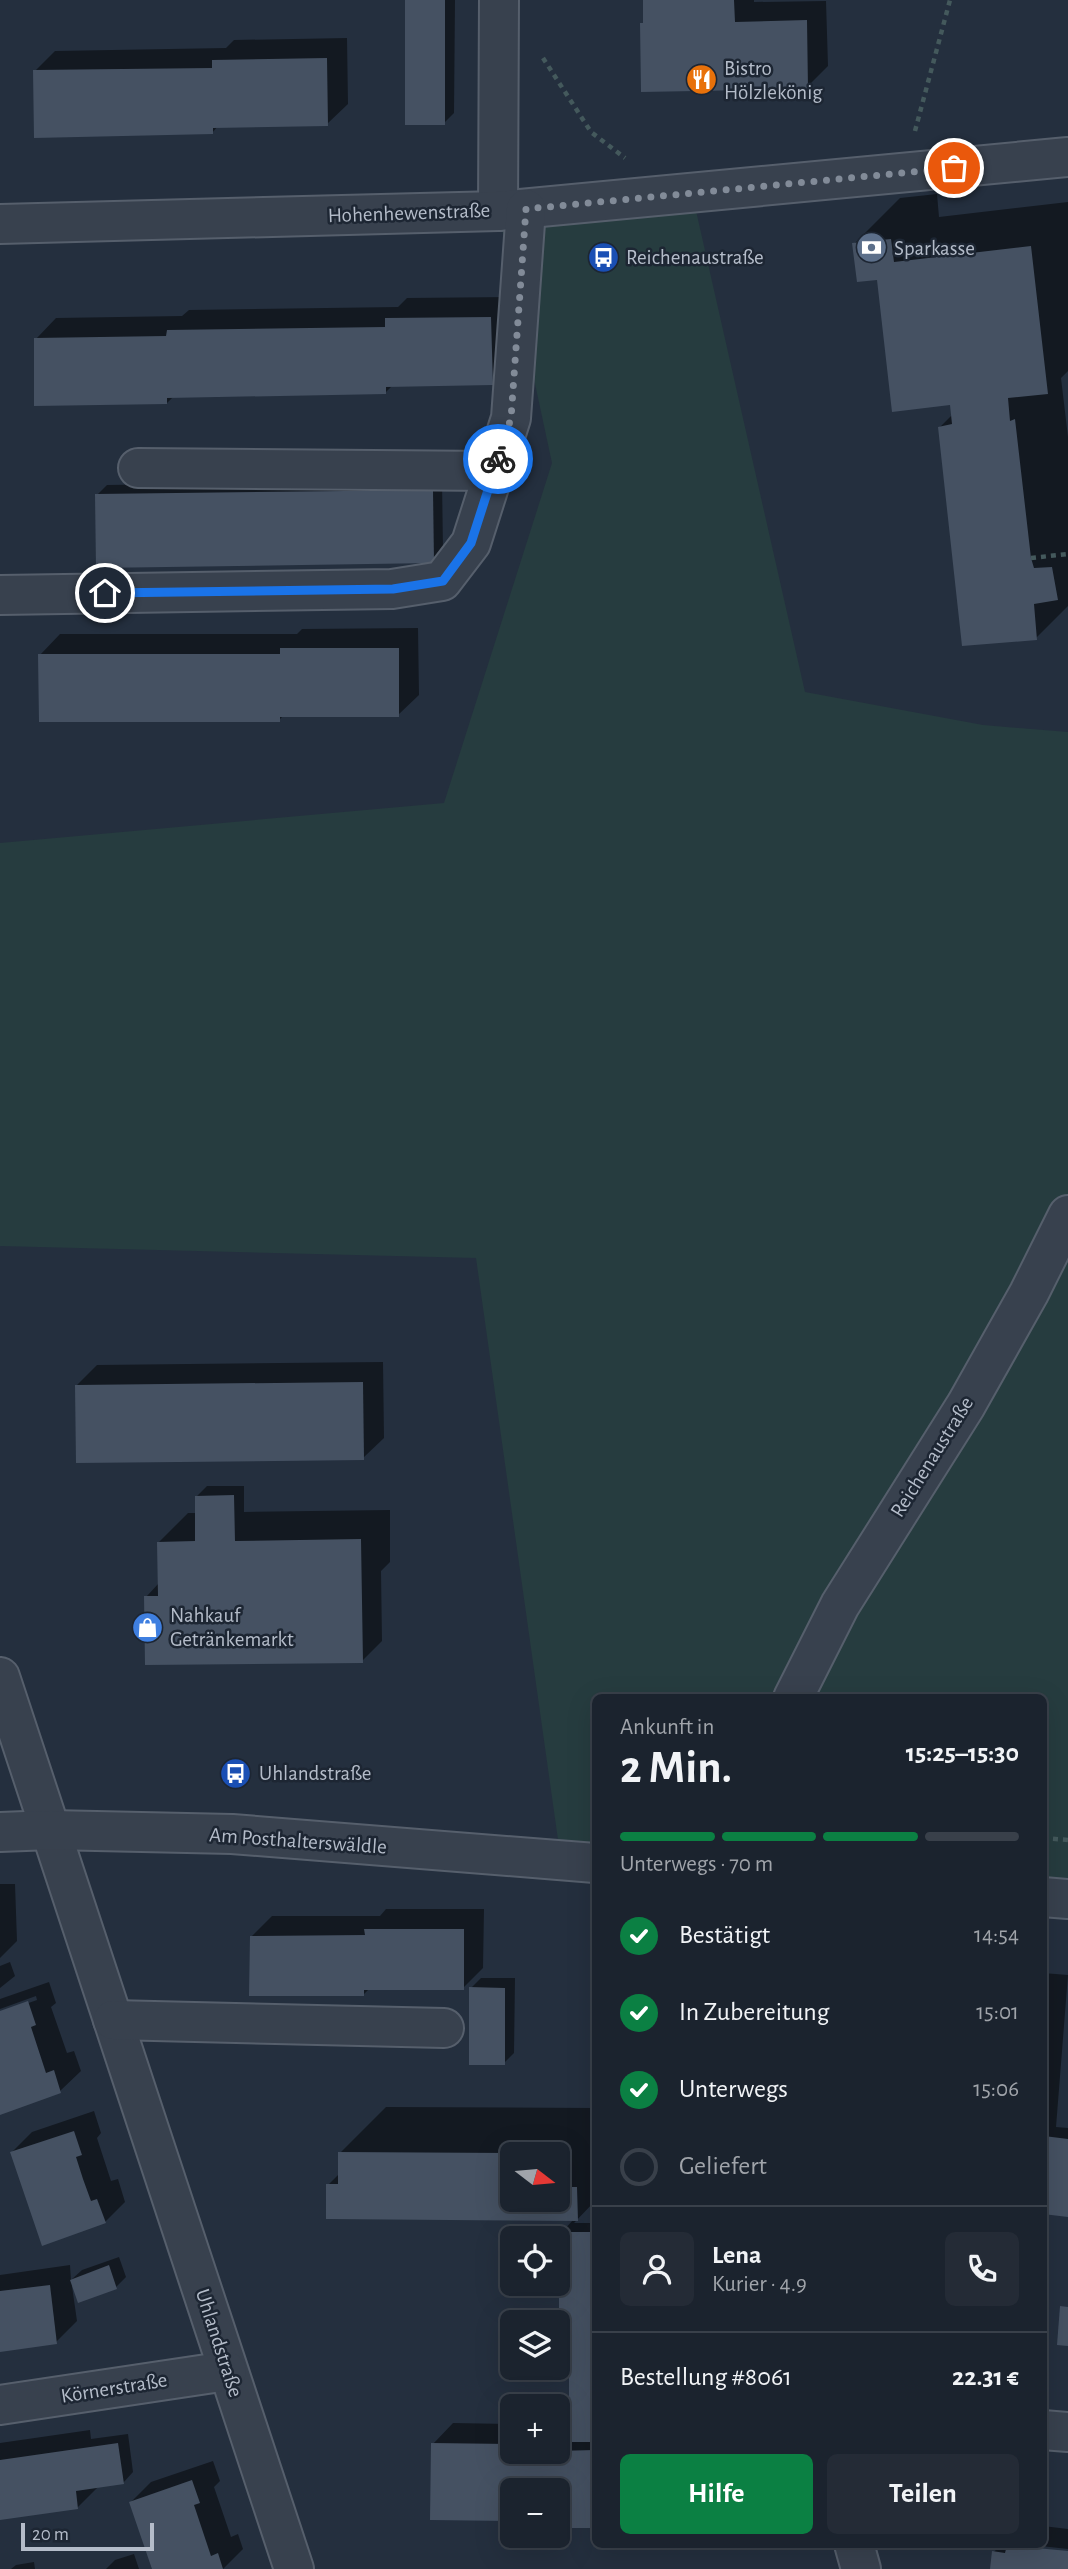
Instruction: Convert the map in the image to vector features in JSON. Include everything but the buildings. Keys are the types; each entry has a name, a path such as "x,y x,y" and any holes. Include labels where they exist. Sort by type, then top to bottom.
{"street":[{"path":"0,595 393,589 443,581 471,543 511,418 512,210 499,10"},
{"name":"Hohenhewenstraße","path":"0,224 512,210 1068,157"},
{"path":"138,468 494,471"},
{"name":"Reichenaustraße","path":"795,1694 840,1605 966,1405 1029,1293 1068,1215"},
{"name":"Uhlandstraße","path":"0,1677 294,2569"},
{"name":"Am Posthalterswäldle","path":"0,1832 51,1830 232,1834 592,1863"},
{"path":"1047,1896 1068,1899"},
{"path":"113,2020 444,2028"},
{"name":"Körnerstraße","path":"0,2405 228,2371"},
{"path":"1047,2430 1068,2432"},
{"path":"855,2548 861,2569"}],"path":[{"path":"905,173 950,0"},
{"path":"499,10 529,37 591,132 623,155 644,197"},
{"path":"1031,558 1068,554"},
{"path":"1047,1838 1068,1840"}],"green space":[{"path":"692,193 805,692 983,725 1068,732 1068,1899 1047,1897 1047,1694 592,1694 592,1863 561,1861 476,1258 0,1246 0,843 444,803 552,463 498,211"}],"way so far":[{"path":"498,459 511,418 526,209 954,168"}],"place":[{"name":"Bistro Hölzlekönig","path":"701,80"},
{"name":"Sparkasse","path":"871,248"},
{"name":"Reichenaustraße","path":"603,257"},
{"name":"Nahkauf Getränkemarkt","path":"147,1627"},
{"name":"Uhlandstraße","path":"236,1773"}],"route":[{"path":"105,593 393,589 443,581 471,543 498,459"}]}
